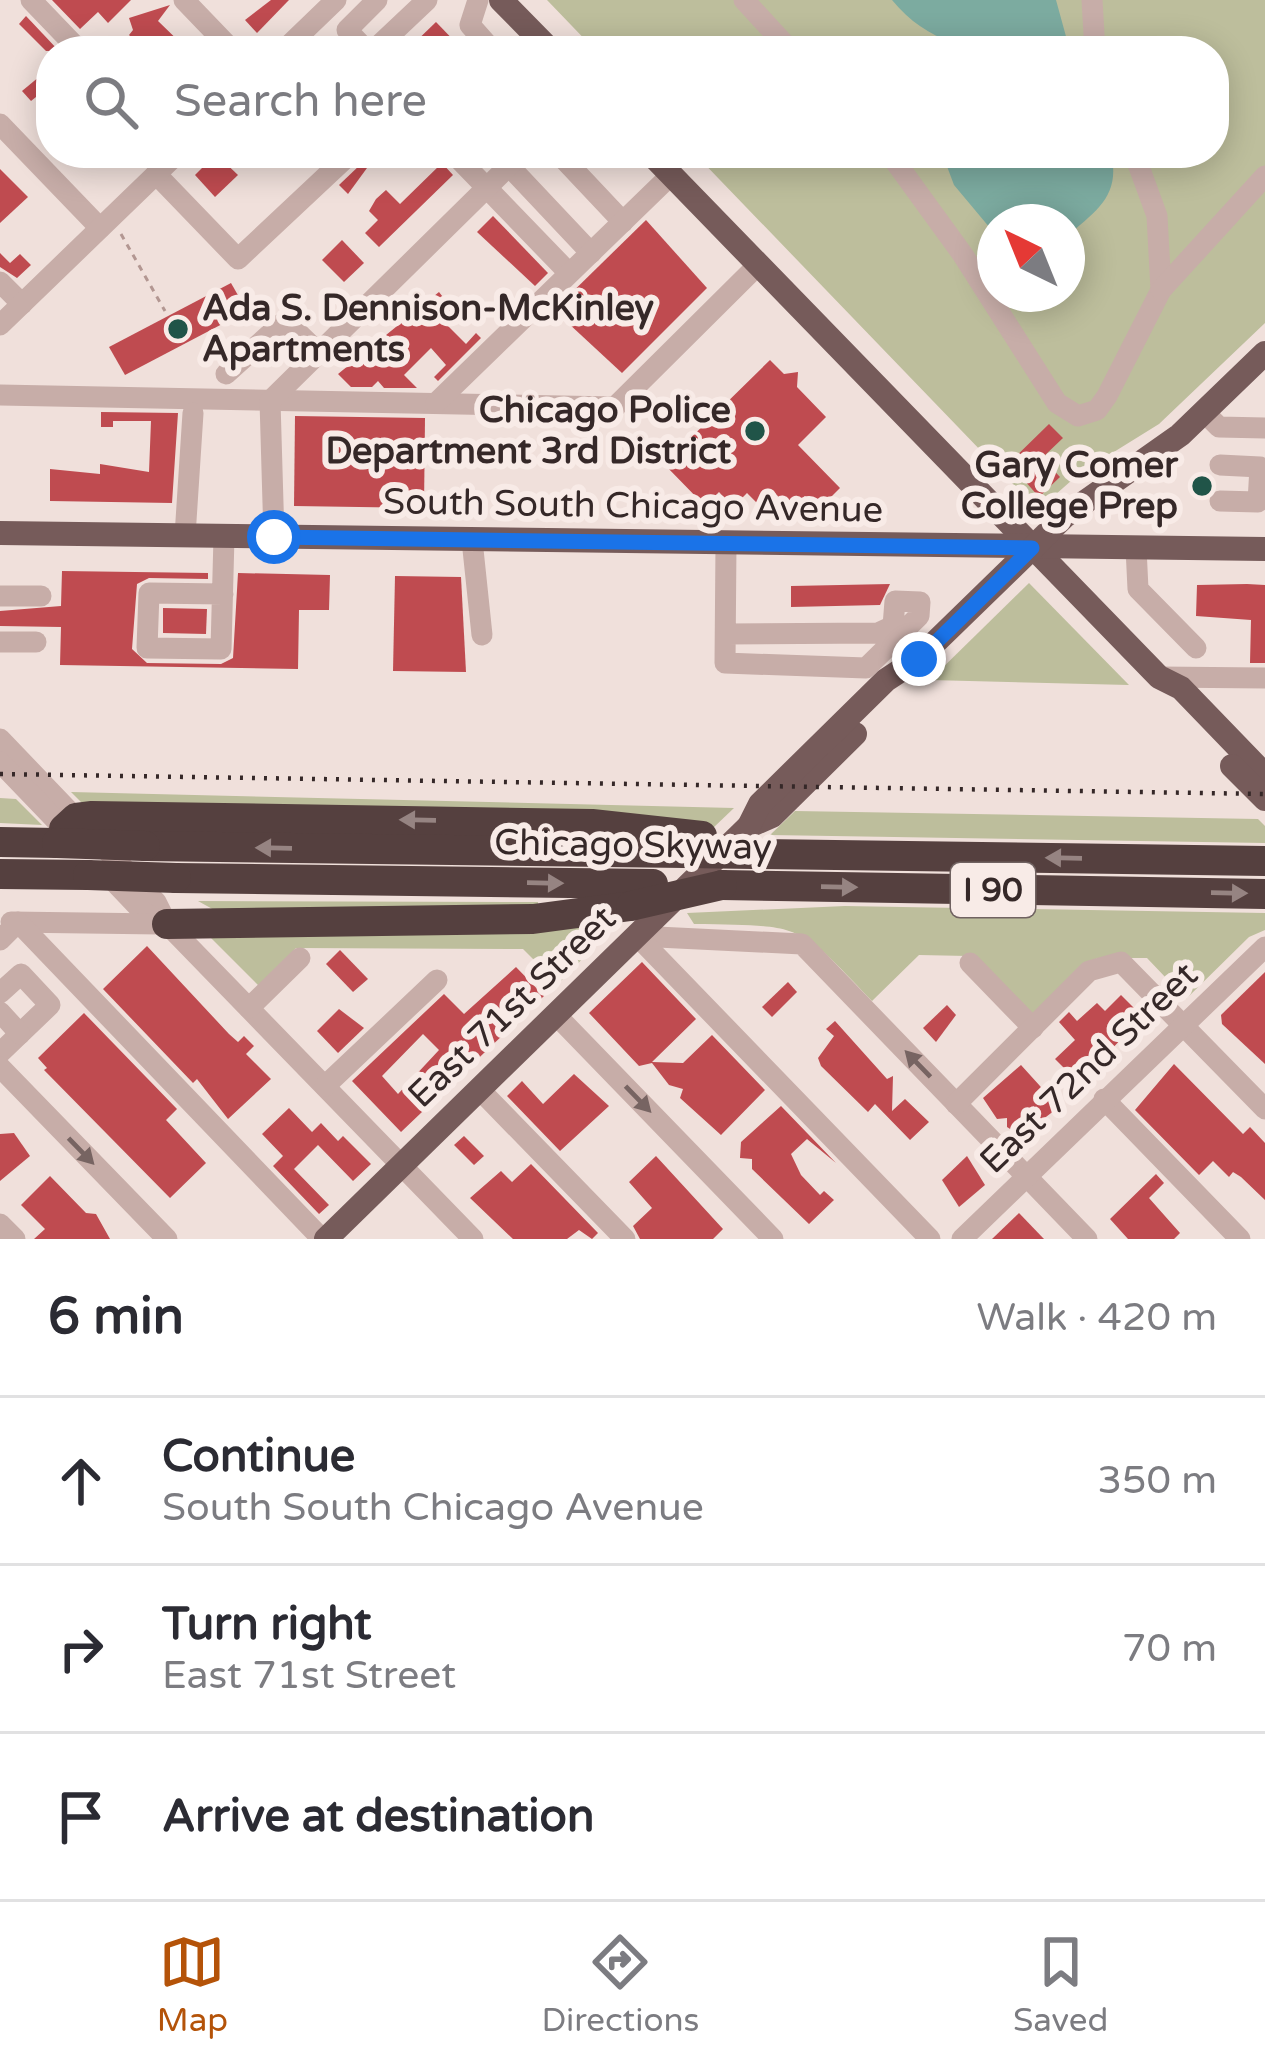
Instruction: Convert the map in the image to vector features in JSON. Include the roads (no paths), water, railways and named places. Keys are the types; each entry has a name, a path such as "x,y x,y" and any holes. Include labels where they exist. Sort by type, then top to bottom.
{"highway":[{"path":"66,830 613,824 694,844"},
{"name":"Chicago Skyway","path":"0,842 66,830 145,846 751,840 1265,861"},
{"name":"Chicago Skyway","path":"0,874 176,878 640,909 722,885 1265,894"},
{"path":"167,924 510,920 640,909"}],"main road":[{"path":"502,0 530,36"},
{"path":"664,168 1159,677 1181,688 1265,775"},
{"name":"East 71st Street","path":"324,1239 556,1015 640,909 751,840 760,804 886,680 919,659 1090,495 1159,451 1265,353"},
{"name":"South South Chicago Avenue","path":"0,533 1265,549"},
{"path":"1159,677 1169,699 1265,800"}],"street":[{"path":"31,0 66,36"},
{"path":"184,0 219,36"},
{"path":"352,36 347,30 377,0"},
{"path":"374,36 427,0"},
{"path":"478,0 470,25 480,36"},
{"path":"1092,0 1094,36"},
{"path":"746,1 778,36"},
{"path":"298,36 331,4 352,36"},
{"path":"0,124 36,159"},
{"path":"46,168 108,228"},
{"path":"0,326 108,228 162,168"},
{"path":"156,174 238,260 335,168"},
{"path":"467,168 569,273"},
{"path":"274,537 271,401 507,168"},
{"path":"522,168 591,253"},
{"path":"572,168 622,221"},
{"path":"899,168 1065,412 1078,416 1097,410 1161,290 1265,176"},
{"path":"1140,168 1157,215 1161,290"},
{"path":"436,403 670,175"},
{"path":"0,395 615,406 758,265"},
{"path":"0,282 22,304"},
{"path":"226,374 281,324 292,327 319,353"},
{"path":"1204,412 1219,427 1265,428"},
{"path":"185,536 193,413"},
{"path":"1220,466 1260,467 1258,502 1220,501"},
{"path":"223,594 224,537"},
{"path":"472,540 482,635"},
{"path":"726,544 725,663 866,668 919,616 920,602 896,601 892,626 878,634 726,634"},
{"path":"1136,548 1138,589 1196,648"},
{"path":"0,596 40,596"},
{"path":"0,642 36,642"},
{"path":"1159,677 1265,678"},
{"path":"0,739 66,830"},
{"path":"0,762 143,912 167,924 473,1239"},
{"path":"640,909 802,944 1087,1239"},
{"path":"640,909 930,1239"},
{"path":"9,922 167,924"},
{"path":"0,940 9,922"},
{"path":"9,922 324,1239"},
{"name":"East 72nd Street","path":"962,1239 1263,949"},
{"path":"248,1008 300,958"},
{"path":"956,1104 1089,971 1121,962 1265,1109"},
{"path":"970,963 1033,1028"},
{"path":"0,993 21,974 50,1005 0,1053"},
{"path":"325,1086 437,980"},
{"path":"0,1012 20,1034"},
{"path":"556,1015 773,1239"},
{"path":"0,1066 166,1239"},
{"path":"479,1090 625,1239"},
{"path":"1104,1099 1240,1239"},
{"path":"0,1224 15,1239"}],"water":[{"path":"892,0 1056,0 1066,36 938,36"},
{"path":"948,168 1113,168 1109,192 1085,221 1085,204 977,204 977,212 954,185"}],"railway":[{"path":"0,774 1265,794"}],"place":[{"name":"Ada S. Dennison-McKinley Apartments","path":"178,329"},
{"name":"Chicago Police Department 3rd District","path":"755,431"},
{"name":"Gary Comer College Prep","path":"1202,486"}]}
